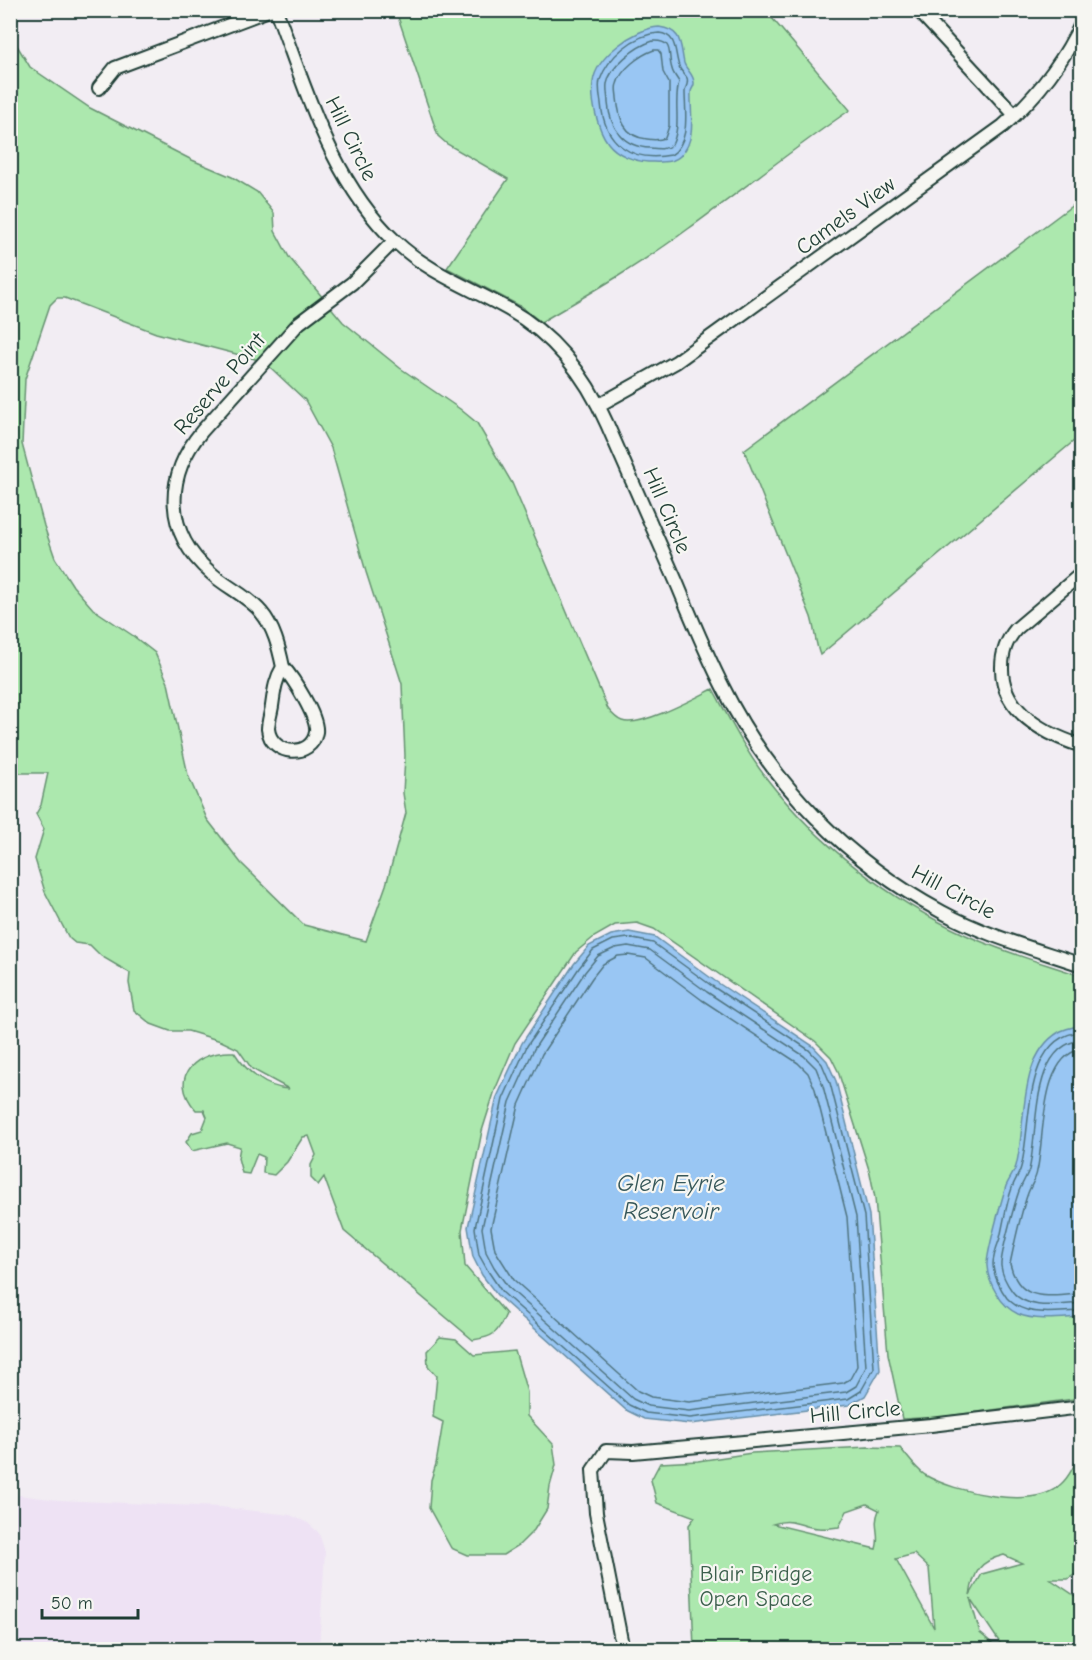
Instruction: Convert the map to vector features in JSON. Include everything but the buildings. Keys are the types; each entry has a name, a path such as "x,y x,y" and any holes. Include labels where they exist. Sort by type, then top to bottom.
{"street":[{"path":"99,88 115,68 269,10"},
{"name":"Hill Circle","path":"276,10 333,156 358,198 394,241 416,260 529,322 549,338 579,373 599,405 724,691 756,744 787,787 809,812 849,849 911,894 970,926 1082,965"},
{"path":"918,10 1015,115"},
{"name":"Camels View","path":"599,405 676,362 986,139 1015,115 1047,80 1082,22"},
{"name":"Reserve Point","path":"283,667 276,678 268,729 278,747 296,752 311,743 316,732 315,722 291,677 283,667 275,638 261,611 212,574 189,550 180,533 175,510 178,470 190,444 299,322 352,284 394,241"},
{"path":"1082,573 1010,636 1005,645 1002,677 1010,699 1028,720 1082,746"},
{"name":"Hill Circle","path":"623,1650 596,1513 593,1470 606,1452 633,1452 919,1426 1082,1407"}],"shaded area":[{"path":"11,1494 58,1500 220,1507 290,1515 308,1523 319,1533 325,1552 319,1649 11,1649"}],"green space":[{"path":"396,11 766,11 850,110 652,254 541,322 520,306 447,268 508,179 447,144 438,136"},
{"path":"10,34 30,67 90,108 192,160 232,177 257,192 274,213 275,231 289,257 343,322 400,368 477,423 512,483 608,709 614,716 622,721 641,720 668,711 713,689 745,747 767,779 809,826 857,869 910,905 966,935 1081,976 1081,1398 941,1417 902,1419 888,1354 875,1198 870,1173 838,1071 831,1057 815,1041 654,929 637,923 615,925 594,937 576,952 515,1043 495,1090 482,1131 462,1230 465,1266 506,1314 494,1333 473,1340 344,1231 324,1177 318,1185 311,1178 311,1165 316,1155 309,1136 303,1137 287,1162 274,1175 263,1173 264,1157 257,1154 249,1174 242,1173 238,1158 240,1147 227,1143 192,1151 186,1142 192,1133 202,1130 207,1117 204,1110 196,1110 184,1086 185,1076 198,1061 209,1055 234,1052 244,1066 264,1082 289,1089 252,1069 238,1049 188,1031 170,1031 151,1024 134,1010 129,983 130,973 101,956 90,945 75,943 69,938 45,892 35,859 44,829 36,814 41,805 48,773 19,773 11,768","holes":["57,298 65,298 156,333 255,359 271,368 305,400 331,448 366,572 402,684 405,756 403,793 406,813 386,885 366,941 304,925 241,863 207,819 188,775 168,683 155,653 93,609 73,586 55,558 22,444 25,379 50,305"]},
{"path":"1081,199 1081,435 820,655 811,617 744,450"},
{"path":"440,1337 456,1339 474,1355 515,1351 527,1392 527,1416 553,1444 556,1465 547,1509 534,1530 519,1545 503,1555 467,1555 451,1548 429,1508 431,1480 443,1422 433,1417 437,1376 428,1366 427,1351"},
{"name":"Blair Bridge Open Space","path":"868,1447 900,1448 925,1475 938,1481 974,1492 1014,1498 1049,1492 1061,1484 1070,1472 1081,1449 1081,1571 1068,1579 1050,1579 1081,1600 1081,1649 1004,1649 970,1598 980,1633 999,1649 694,1649 689,1525 695,1517 657,1503 651,1480 660,1463 698,1461 752,1453","holes":["867,1504 879,1510 876,1521 878,1539 876,1549 773,1524 786,1522 821,1528 839,1527 847,1511","914,1554 929,1568 934,1628 896,1559","1004,1555 1022,1563 982,1574 970,1595 979,1568 996,1557"]}],"water":[{"path":"659,27 672,31 679,39 684,63 693,78 692,124 687,148 679,157 666,162 648,162 626,157 608,143 596,114 593,82 601,63 618,46 639,32"},
{"name":"Glen Eyrie Reservoir","path":"629,932 655,937 715,981 813,1046 827,1061 836,1081 869,1215 880,1370 865,1396 849,1405 690,1424 644,1419 626,1410 497,1295 482,1275 473,1257 468,1227 497,1097 522,1043 574,964 589,946 611,935"},
{"path":"1082,1026 1081,1317 1033,1318 1012,1311 1001,1300 990,1280 987,1260 1006,1186 1016,1166 1026,1093 1036,1058 1046,1043 1059,1032"}]}
